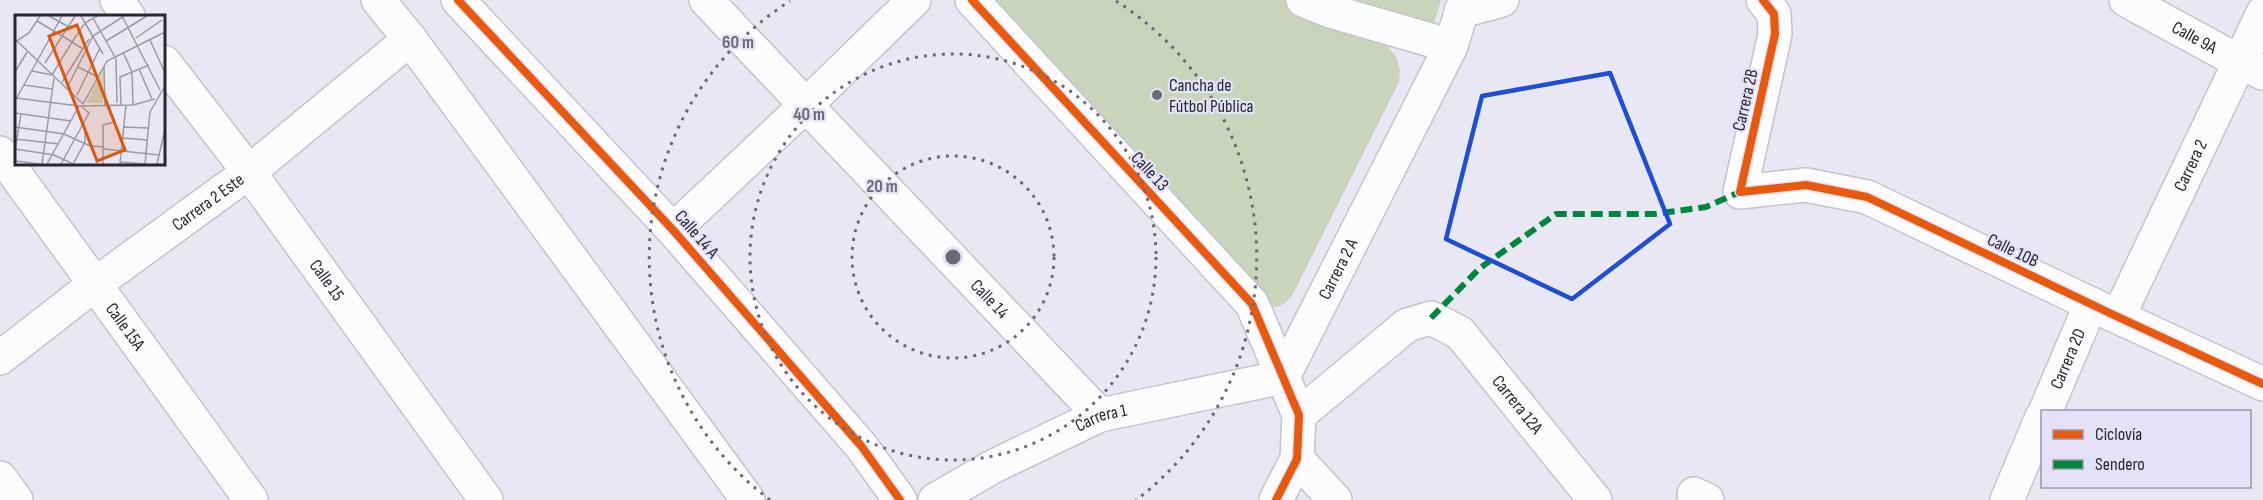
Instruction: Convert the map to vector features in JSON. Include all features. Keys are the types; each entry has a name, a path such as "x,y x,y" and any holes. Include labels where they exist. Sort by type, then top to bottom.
{"street":[{"path":"117,0 127,15"},
{"path":"378,0 410,39 748,500"},
{"name":"Calle 14 A","path":"458,0 673,230 862,447 900,500"},
{"name":"Calle 14","path":"706,0 1100,415"},
{"path":"673,230 914,0"},
{"name":"Calle 13","path":"972,0 1252,304 1283,376"},
{"path":"1463,6 1502,0"},
{"name":"Calle 9A","path":"2126,0 2251,67"},
{"path":"1323,4 1451,46"},
{"name":"Carrera 2 A","path":"1283,376 1451,46 1463,6"},
{"name":"Carrera 2B","path":"1740,192 1775,34 1768,7"},
{"name":"Carrera 2","path":"2104,311 2251,67 2263,14"},
{"name":"Carrera 2 Este","path":"0,358 94,285 249,172 410,39"},
{"name":"Calle 15","path":"165,63 249,172 486,500"},
{"name":"Calle 15A","path":"0,153 250,500"},
{"name":"Calle 10B","path":"1740,192 1806,185 1867,197 2104,311 2263,384"},
{"name":"Carrera 2D","path":"2046,410 2104,311"},
{"name":"Carrera 12A","path":"1299,415 1407,326 1431,318 1460,333 1595,500"},
{"path":"1276,500 1297,459 1299,415 1283,376"},
{"name":"Carrera 1","path":"935,500 994,466 1100,415 1283,376"},
{"path":"2007,500 2041,422"},
{"path":"1297,459 1335,500"},
{"path":"0,478 16,500"}],"highlighted area":[{"path":"1610,73 1670,224 1572,299 1446,239 1482,96"}],"green space":[{"path":"988,0 1284,0 1379,37 1396,56 1400,70 1399,82 1293,294 1286,302 1276,307 1262,304"},
{"path":"1356,0 1441,0 1433,27 1377,19"}],"marked path":[{"path":"1431,318 1480,268 1556,214 1654,214 1706,207 1740,192"}],"cycle path":[{"path":"458,0 673,230 862,447 900,500"},
{"path":"972,0 1252,304 1299,415 1297,459 1276,500"},
{"path":"1763,0 1774,14 1775,34 1740,192 1806,185 1867,197 2263,384"}],"place":[{"name":"Cancha de Fútbol Pública","path":"1157,95"}]}
